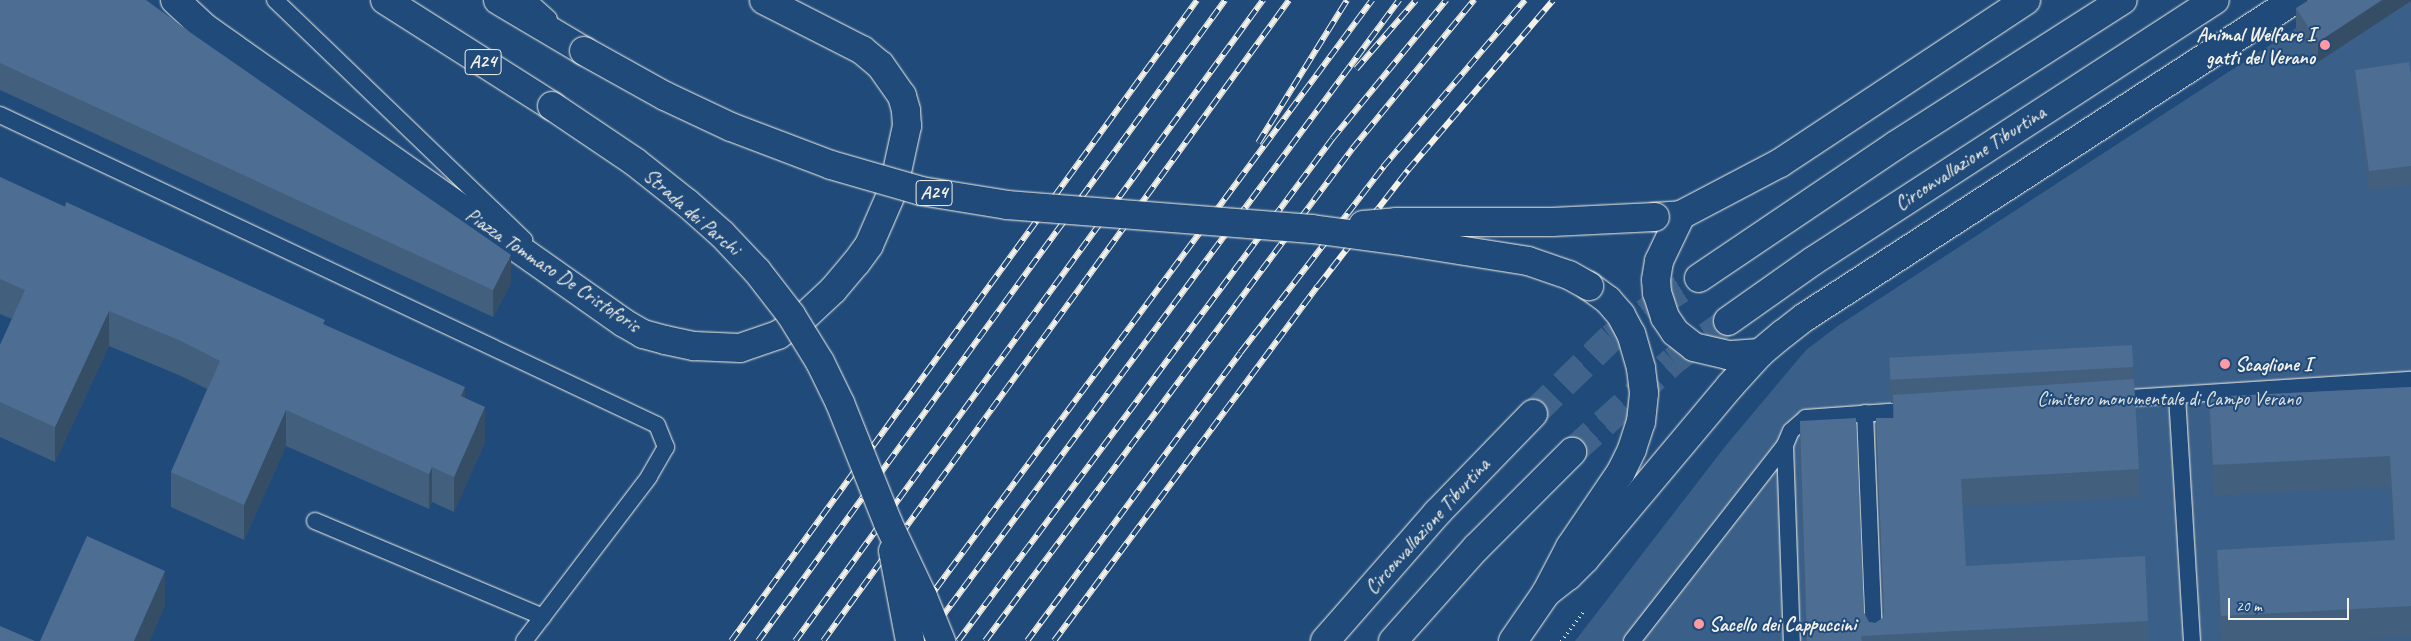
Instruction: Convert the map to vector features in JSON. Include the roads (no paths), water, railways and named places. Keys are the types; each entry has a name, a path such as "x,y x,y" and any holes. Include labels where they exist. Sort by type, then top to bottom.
{"main road":[{"name":"Piazza Tommaso De Cristoforis","path":"175,0 205,28 624,323 643,334 694,346 740,348 778,335 803,318 833,290 868,245 892,190 902,153 907,118 902,96 880,65 862,50 764,0"},
{"name":"Strada dei Parchi","path":"385,0 552,106 664,183 722,234 756,270 791,315 820,362 856,438 888,523"},
{"name":"A24","path":"498,0 665,96 731,127 831,165 921,191 1007,204 1312,230"},
{"path":"1312,230 1396,222 1552,222 1668,216 1780,163 2026,0"},
{"path":"1699,278 1896,145 2123,0"},
{"name":"Circonvallazione Tiburtina","path":"1728,321 1813,260 2214,0"},
{"path":"1546,593 1568,576 1610,531 1707,412 1760,353 1805,317 2294,0"},
{"path":"1668,216 1656,280 1657,292 1666,317 1675,332 1694,347 1728,355 1760,353"},
{"path":"1312,230 1528,261 1562,272 1589,286 1608,300 1621,315 1631,334 1641,368 1644,393 1641,422 1632,449 1621,472 1570,547 1546,593 1513,641"},
{"name":"Circonvallazione Tiburtina","path":"1325,641 1425,526 1533,414"},
{"path":"1393,641 1476,548 1572,452"},
{"path":"888,523 910,641"},
{"path":"888,523 923,597 941,641"}],"lane":[{"path":"275,0 568,283"},
{"path":"528,0 584,51"},
{"path":"0,115 656,426 666,447 649,477 524,641"},
{"path":"2099,400 2411,380"},
{"path":"2177,396 2192,641"},
{"path":"1632,641 1785,444 1791,431 1806,418 1933,409"},
{"path":"1865,413 1874,641"},
{"path":"1785,444 1792,641"},
{"path":"315,521 543,617"}],"tunnel":[{"path":"1533,414 1611,338 1657,304 1699,278"},
{"path":"1572,452 1673,361 1728,321"}],"railway":[{"path":"731,641 1197,0"},
{"path":"758,641 1225,0"},
{"path":"795,641 1263,0"},
{"path":"823,641 1289,0"},
{"path":"1258,143 1347,0"},
{"path":"897,641 1372,0"},
{"path":"924,641 1399,0"},
{"path":"1356,69 1416,0"},
{"path":"958,641 1332,139 1446,0"},
{"path":"985,641 1352,149 1474,0"},
{"path":"1027,641 1240,353 1383,167 1525,0"},
{"path":"1054,641 1318,286 1408,170 1553,0"}],"place":[{"name":"Animal Welfare I gatti del Verano","path":"2325,45"},
{"name":"Scaglione I","path":"2225,364"},
{"name":"Sacello dei Cappuccini","path":"1699,624"}],"park label":[{"name":"Cimitero monumentale di Campo Verano","path":"2169,398"}]}
